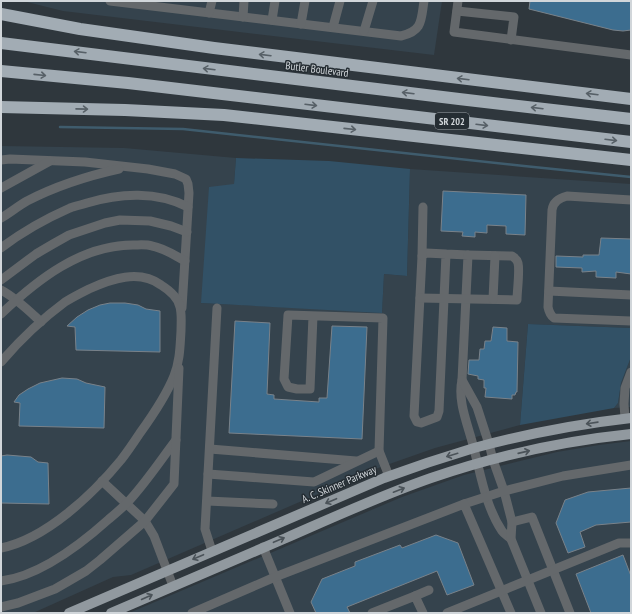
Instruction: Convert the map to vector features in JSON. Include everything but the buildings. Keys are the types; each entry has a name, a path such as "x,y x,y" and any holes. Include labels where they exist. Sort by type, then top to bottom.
{"highway":[{"path":"3,14 80,29 214,48 631,99"},
{"name":"Butler Boulevard","path":"1,43 631,119"},
{"name":"SR 202","path":"1,71 143,85 631,142"},
{"path":"4,107 125,110 224,115 631,160"}],"main road":[{"name":"A. C. Skinner Parkway","path":"69,613 389,476 440,458 509,439 568,427 628,418"},
{"path":"112,613 400,489 493,460 562,444 631,434"}],"street":[{"path":"110,1 401,36 415,30 420,24 424,1"},
{"path":"209,13 212,1"},
{"path":"243,17 244,1"},
{"path":"272,20 275,1"},
{"path":"301,24 305,1"},
{"path":"333,27 340,1"},
{"path":"364,31 373,1"},
{"path":"458,1 454,32 631,55"},
{"path":"457,11 514,17 511,40"},
{"path":"1,160 10,159 85,162 148,169 175,174 186,179 189,193 174,484 145,521 86,571 55,589 18,603 1,607"},
{"path":"1,188 50,161"},
{"path":"1,218 26,202 57,187 93,175 128,167"},
{"path":"1,248 31,228 70,208 102,198 148,196 174,201 188,207"},
{"path":"631,200 567,196 555,202 552,206 549,291 549,311 550,315 554,318 631,321"},
{"path":"423,208 414,416 417,422 421,423 437,417 439,411 446,254"},
{"path":"1,280 36,254 69,235 105,223 120,220 150,220 187,232"},
{"path":"1,314 27,290 64,265 82,256 110,247 122,245 150,245 161,248 185,261"},
{"path":"420,298 517,300 519,267 518,261 512,256 426,253 422,256"},
{"path":"468,255 462,380 460,388 486,496 502,532 511,539"},
{"path":"493,299 495,256"},
{"path":"1,362 15,346 41,322 66,302 83,292 117,279 139,277 157,282 175,297 180,305 182,315"},
{"path":"1,290 16,300 41,322"},
{"path":"549,291 631,295"},
{"path":"212,551 205,529 217,308"},
{"path":"314,316 310,389 288,387 284,379 288,315 383,318 379,450 389,476"},
{"path":"1,548 34,536 49,527 85,498 102,481 121,460 153,416 174,375 180,353"},
{"path":"628,418 624,404 625,388 631,372"},
{"path":"462,380 477,407 504,491 512,522 511,539 540,613"},
{"path":"1,581 23,576 62,556 93,533 126,504 176,440"},
{"path":"210,449 356,462"},
{"path":"208,474 314,482 379,450"},
{"path":"192,613 275,577 486,496 563,476 631,465"},
{"path":"102,481 145,521 154,536 173,586"},
{"path":"207,501 273,504"},
{"path":"464,504 511,613"},
{"path":"512,522 532,517 570,613"},
{"path":"447,613 618,543 631,543"},
{"path":"263,547 290,613"},
{"path":"372,613 429,590"},
{"path":"415,596 423,613"}],"shaded area":[{"path":"23,1 442,1 434,55 63,11"},
{"path":"1,146 124,148 236,158 234,184 201,303 382,312 384,274 407,276 410,169 631,184 631,328 528,324 520,425 435,448 378,468 131,575 113,577 33,613 1,613"},
{"path":"236,158 329,161 410,169 407,276 384,274 382,313 201,303 209,187 234,184"},
{"path":"528,324 631,328 631,357 621,383 618,403 614,408 520,425"},
{"path":"631,357 631,407 614,408 618,403 621,383"},
{"path":"631,441 631,613 129,613 402,497 464,475 557,452"}],"waterway":[{"path":"60,127 183,129 631,177"}]}
